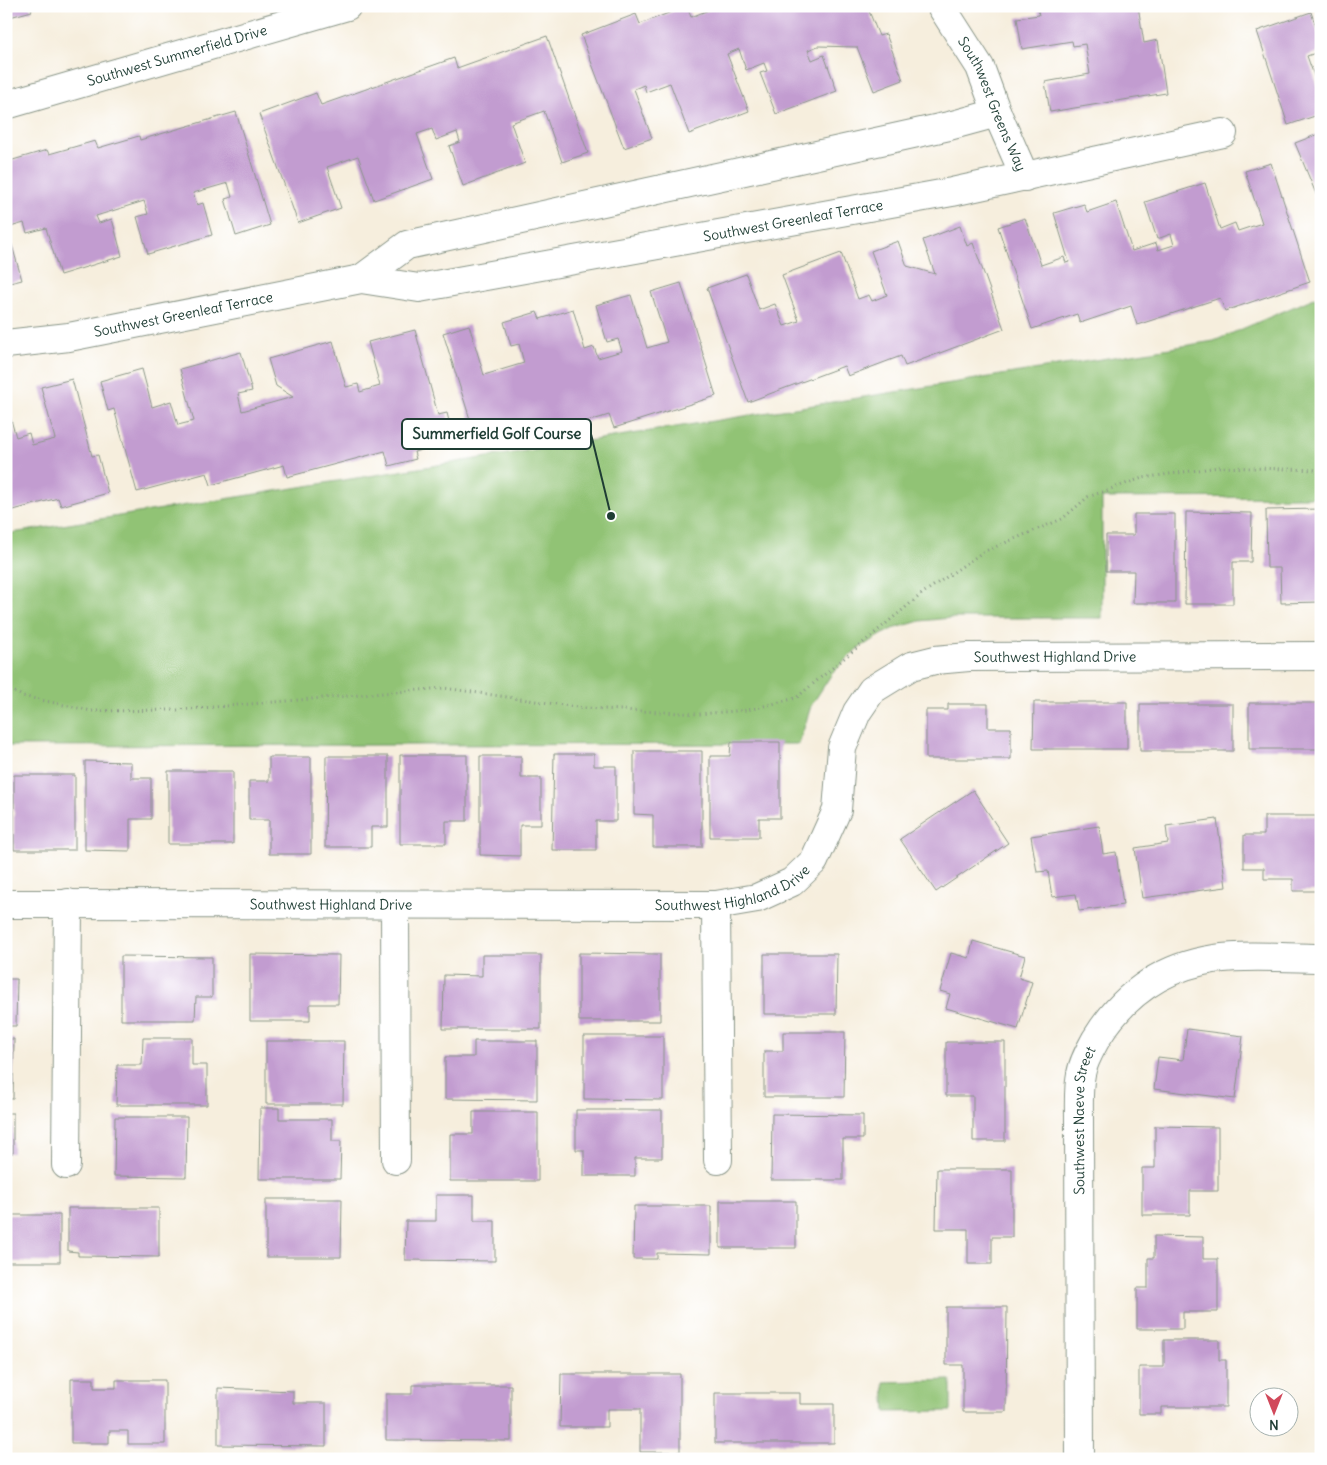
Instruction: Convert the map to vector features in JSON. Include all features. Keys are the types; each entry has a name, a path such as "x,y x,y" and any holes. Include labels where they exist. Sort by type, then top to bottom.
{"street":[{"name":"Southwest Summerfield Drive","path":"6,105 348,6"},
{"name":"Southwest Greens Way","path":"941,6 980,67 996,113 1025,177"},
{"name":"Southwest Greenleaf Terrace","path":"361,279 407,245 949,126 996,113"},
{"name":"Southwest Greenleaf Terrace","path":"6,344 69,337 361,279 419,288 1025,177 1223,133"},
{"name":"Southwest Highland Drive","path":"6,904 716,905 757,898 792,882 814,861 838,810 842,748 857,712 872,690 911,666 935,660 969,657 1321,656"},
{"path":"66,1165 68,903"},
{"path":"395,904 396,1160"},
{"path":"716,905 718,1160"},
{"name":"Southwest Naeve Street","path":"1080,1459 1079,1119 1080,1074 1089,1051 1118,1008 1136,992 1159,976 1185,966 1215,959 1321,958"}],"path":[{"path":"6,688 22,696 92,711 177,710 444,688 584,708 699,714 748,710 796,698 923,593 984,552 1062,519 1088,497 1142,478 1219,466 1321,470"}],"green space":[{"path":"1321,295 1321,497 1102,498 1102,618 950,618 920,621 892,629 857,649 831,675 811,706 799,744 6,746 6,534 1214,341"},
{"path":"951,1380 951,1411 886,1412 884,1382"}],"building":[{"path":"6,6 30,6 32,11 6,18"},
{"path":"687,6 691,17 719,6 867,6 879,36 886,34 903,80 874,91 857,47 818,46 808,50 812,60 824,55 837,91 776,114 760,73 767,71 764,63 746,70 739,49 727,54 749,111 689,134 670,83 646,92 644,85 634,89 652,138 624,148 581,35 636,14 640,24"},
{"path":"1037,6 1138,6 1144,43 1158,40 1166,93 1050,112 1045,82 1090,74 1085,44 1073,46 1072,41 1022,49 1017,18 1039,15"},
{"path":"1311,12 1321,42 1321,51 1307,56 1321,95 1321,114 1288,125 1257,31"},
{"path":"547,36 588,153 562,162 544,111 511,123 525,163 463,186 449,146 460,142 457,132 436,140 432,129 417,134 433,179 374,200 358,156 327,167 341,208 298,223 259,114 316,93 321,105 454,58 457,68"},
{"path":"236,112 270,225 236,236 225,199 232,197 228,183 193,193 197,205 203,203 212,235 148,254 137,217 148,214 144,201 96,216 99,223 112,219 122,256 60,275 46,228 27,233 24,223 7,228 22,280 6,284 6,162 47,150 49,154 95,141 98,148 139,136 140,140"},
{"path":"1321,133 1321,206 1295,143"},
{"path":"1271,163 1310,282 1225,311 1220,298 1137,325 1131,306 1080,323 1077,314 1032,329 998,227 1025,218 1041,265 1064,257 1066,263 1069,262 1054,213 1084,204 1087,212 1116,202 1132,251 1156,243 1158,250 1174,245 1171,234 1157,239 1145,202 1205,183 1220,229 1235,223 1238,231 1262,223 1245,171"},
{"path":"960,226 967,246 973,243 1004,329 905,366 901,356 848,376 844,366 748,402 707,288 746,274 759,310 775,304 784,326 799,321 782,275 841,253 858,299 869,295 872,301 887,295 871,251 898,241 907,266 935,274 923,240"},
{"path":"681,283 716,396 614,428 609,415 527,440 525,433 479,448 443,333 469,325 484,375 524,363 519,344 511,346 504,322 537,312 540,319 573,309 585,350 594,347 598,358 622,351 618,339 607,342 596,305 631,295 647,348 667,342 651,292"},
{"path":"415,330 438,415 447,413 454,441 414,452 416,459 389,466 385,451 287,477 284,465 211,485 207,473 137,492 114,409 108,411 100,381 142,369 152,407 171,401 178,425 194,421 180,369 241,352 252,391 238,394 242,411 293,397 276,386 268,359 333,341 346,387 358,384 360,392 380,386 368,342"},
{"path":"72,379 92,456 98,455 108,493 61,506 58,498 6,512 6,403 16,437 29,433 32,445 55,439 41,387"},
{"path":"1321,509 1321,602 1281,603 1280,568 1267,568 1266,510"},
{"path":"1186,512 1252,513 1251,562 1233,562 1233,604 1185,604"},
{"path":"1134,514 1175,514 1175,603 1133,603 1134,571 1106,571 1106,535 1134,535"},
{"path":"1034,702 1127,702 1127,749 1033,749"},
{"path":"1249,703 1321,703 1321,749 1249,749"},
{"path":"948,704 988,704 988,728 1011,728 1011,759 926,759 926,710 948,710"},
{"path":"1140,704 1233,704 1233,751 1140,751"},
{"path":"731,742 780,742 780,818 759,818 759,837 710,837 710,756 730,756"},
{"path":"634,751 702,751 702,847 653,847 653,815 634,814"},
{"path":"554,754 594,754 594,766 616,766 616,821 596,821 596,850 552,850"},
{"path":"400,755 467,755 467,821 446,821 446,844 400,844"},
{"path":"326,756 388,756 388,827 371,827 371,847 325,847"},
{"path":"480,756 521,756 521,778 541,778 541,825 520,825 520,856 480,855"},
{"path":"269,757 311,757 311,854 269,854 269,820 249,820 249,781 269,781"},
{"path":"85,761 131,762 131,778 151,778 151,819 130,819 130,851 85,850"},
{"path":"168,771 233,771 233,844 168,844"},
{"path":"14,775 75,775 75,850 14,850"},
{"path":"973,790 1008,843 936,892 900,839"},
{"path":"1264,816 1316,816 1316,848 1321,848 1321,891 1293,891 1293,879 1264,879 1264,868 1244,868 1244,835 1264,835"},
{"path":"1217,819 1226,887 1142,898 1135,848 1168,843 1166,826"},
{"path":"1099,826 1103,854 1116,852 1123,905 1079,911 1076,894 1052,897 1048,871 1037,872 1031,836"},
{"path":"973,941 1025,956 1019,978 1032,982 1018,1029 946,1008 950,994 940,991 951,953 969,958"},
{"path":"579,953 660,954 660,1021 579,1021"},
{"path":"250,954 339,955 338,1004 310,1004 310,1021 250,1021"},
{"path":"764,954 837,954 836,1014 764,1014"},
{"path":"482,955 541,955 541,1029 443,1029 444,975 482,976"},
{"path":"121,956 212,957 212,997 196,997 195,1020 121,1020"},
{"path":"6,979 17,979 16,1026 6,1026"},
{"path":"1187,1029 1243,1036 1235,1099 1154,1089 1158,1057 1183,1060"},
{"path":"783,1032 845,1032 844,1097 764,1097 764,1051 783,1051"},
{"path":"584,1036 663,1036 663,1100 584,1099"},
{"path":"143,1038 192,1038 192,1065 207,1065 207,1105 116,1105 117,1065 142,1065"},
{"path":"6,1039 14,1039 13,1099 6,1099"},
{"path":"266,1041 344,1041 343,1104 266,1104"},
{"path":"474,1041 537,1041 537,1100 445,1099 445,1057 474,1057"},
{"path":"946,1042 1005,1042 1005,1141 973,1141 973,1096 946,1096"},
{"path":"260,1108 279,1108 279,1119 332,1119 332,1141 341,1141 340,1179 259,1179"},
{"path":"576,1110 662,1110 662,1158 635,1158 635,1176 584,1176 584,1150 576,1150"},
{"path":"473,1112 538,1112 538,1181 450,1181 450,1134 473,1134"},
{"path":"6,1113 13,1113 13,1153 6,1153"},
{"path":"772,1114 863,1115 863,1139 843,1139 843,1180 771,1180"},
{"path":"115,1117 187,1117 186,1177 114,1176"},
{"path":"1155,1126 1218,1127 1218,1191 1190,1191 1190,1215 1142,1215 1142,1168 1155,1168"},
{"path":"937,1169 1012,1169 1012,1237 992,1237 992,1264 968,1264 968,1229 936,1229"},
{"path":"436,1195 474,1195 474,1221 495,1221 495,1261 405,1260 406,1221 436,1221"},
{"path":"266,1199 342,1199 341,1257 266,1257"},
{"path":"720,1201 796,1201 796,1248 720,1248"},
{"path":"634,1206 711,1206 711,1254 657,1253 657,1259 633,1259"},
{"path":"68,1208 159,1208 159,1257 78,1256 78,1252 68,1251"},
{"path":"6,1215 60,1215 60,1262 6,1262"},
{"path":"1154,1236 1203,1237 1203,1259 1218,1259 1218,1312 1183,1312 1183,1329 1137,1329 1137,1288 1148,1288 1148,1258 1154,1258"},
{"path":"946,1307 1007,1307 1006,1412 963,1412 963,1365 946,1365"},
{"path":"1164,1340 1219,1340 1219,1360 1226,1360 1226,1407 1161,1407 1161,1414 1139,1414 1139,1367 1164,1367"},
{"path":"561,1374 680,1374 680,1452 640,1452 640,1409 607,1409 607,1427 560,1427"},
{"path":"71,1379 94,1379 94,1388 116,1388 116,1380 165,1380 165,1444 128,1444 128,1431 109,1431 109,1443 71,1443"},
{"path":"412,1385 511,1385 511,1441 386,1440 386,1394 412,1394"},
{"path":"218,1388 293,1391 293,1403 326,1403 326,1446 218,1445"},
{"path":"715,1393 800,1393 800,1404 834,1404 834,1443 715,1443"}],"place":[{"name":"Summerfield Golf Course","path":"611,516"}]}
